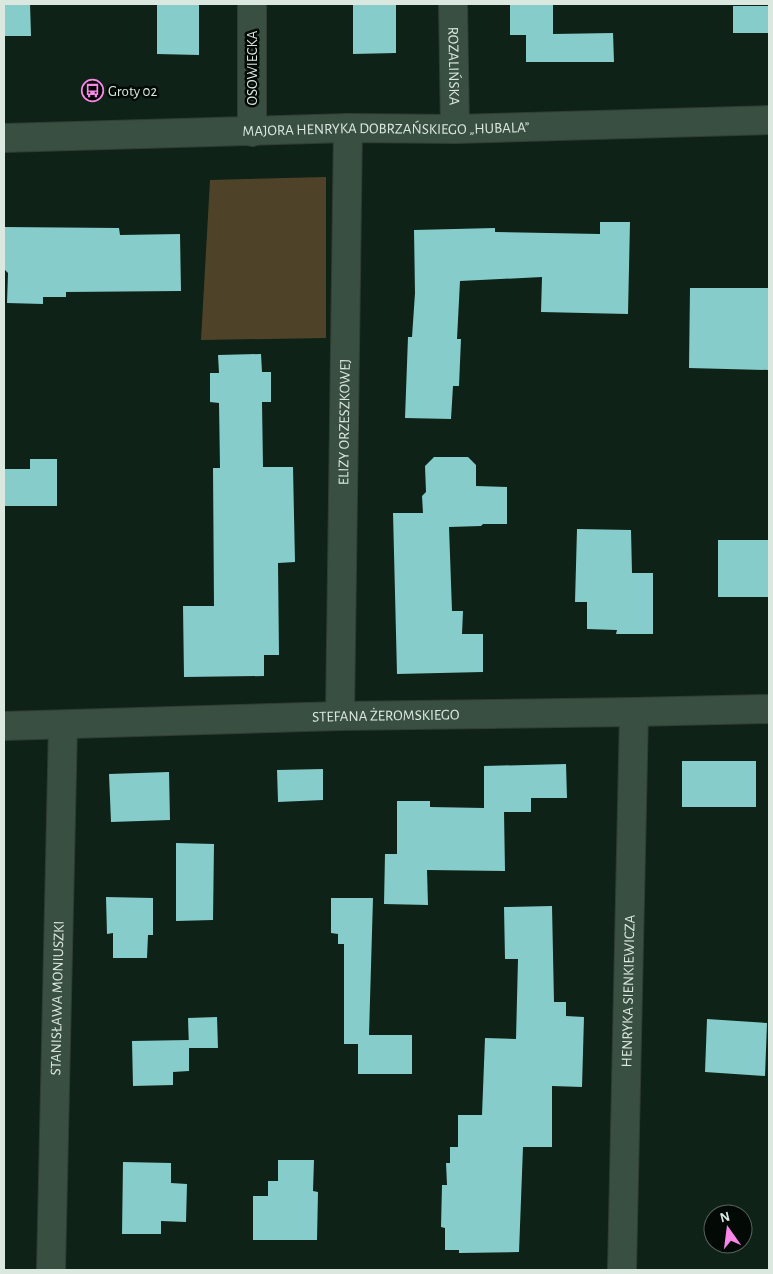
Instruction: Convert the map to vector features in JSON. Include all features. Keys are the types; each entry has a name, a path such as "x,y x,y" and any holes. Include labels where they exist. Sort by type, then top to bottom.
{"street":[{"name":"OSOWIECKA","path":"252,4 252,132"},
{"name":"ROZALIŃSKA","path":"453,4 455,129"},
{"name":"MAJORA HENRYKA DOBRZAŃSKIEGO „HUBALA”","path":"4,138 348,128 455,129 769,120"},
{"name":"ELIZY ORZESZKOWEJ","path":"340,716 348,128"},
{"name":"STEFANA ŻEROMSKIEGO","path":"4,726 340,716 769,709"},
{"name":"HENRYKA SIENKIEWICZA","path":"622,1270 634,712"},
{"name":"STANISŁAWA MONIUSZKI","path":"51,1270 63,725"}],"shaded area":[{"path":"326,177 326,338 201,340 210,180"}],"building":[{"path":"4,4 30,4 31,36 4,36"},
{"path":"157,4 199,4 199,55 157,54"},
{"path":"353,4 396,4 396,53 353,54"},
{"path":"510,4 553,4 553,34 613,33 614,62 526,62 526,35 510,35"},
{"path":"733,6 769,6 769,33 733,33"},
{"path":"600,222 630,222 628,314 541,312 542,277 460,281 457,339 461,339 459,386 453,386 451,419 405,418 408,337 412,337 415,293 414,230 495,228 495,232 600,234"},
{"path":"4,227 119,228 120,235 180,234 181,291 66,292 66,297 43,297 43,304 7,303 8,273 4,269"},
{"path":"690,288 769,288 769,370 689,368"},
{"path":"261,354 262,372 271,372 271,402 262,402 263,467 293,467 295,562 278,563 279,655 264,655 264,676 184,677 183,606 214,606 213,468 220,468 219,403 210,402 210,373 219,373 218,355"},
{"path":"434,457 468,457 476,465 476,486 507,487 507,524 449,527 452,611 463,611 462,634 483,634 483,672 397,674 393,513 423,513 422,496 426,492 425,466"},
{"path":"30,459 57,459 57,506 4,506 4,469 30,469"},
{"path":"577,529 631,530 632,573 653,573 653,634 616,634 617,630 587,629 587,602 575,602"},
{"path":"718,540 769,540 769,597 718,597"},
{"path":"682,761 756,761 756,807 682,807"},
{"path":"566,764 567,798 531,798 531,812 504,812 505,871 427,870 428,905 384,904 385,854 397,854 397,801 430,801 430,807 484,808 484,766"},
{"path":"323,769 323,800 278,802 277,770"},
{"path":"169,772 170,820 111,822 109,774"},
{"path":"176,843 214,844 213,920 176,921"},
{"path":"106,897 153,898 153,935 148,935 147,958 113,958 113,933 107,934"},
{"path":"331,898 373,898 369,1035 412,1035 412,1074 358,1074 358,1044 344,1044 344,944 338,944 338,934 331,933"},
{"path":"552,906 554,1002 566,1002 566,1016 584,1017 582,1087 552,1086 552,1147 523,1147 519,1252 459,1253 459,1250 445,1250 445,1228 441,1227 442,1185 447,1185 446,1163 450,1163 450,1147 458,1147 458,1115 482,1115 485,1038 516,1039 518,959 505,959 504,907"},
{"path":"217,1017 218,1048 189,1048 188,1018"},
{"path":"707,1019 767,1023 765,1076 705,1072"},
{"path":"189,1040 189,1071 173,1072 173,1085 133,1086 132,1041"},
{"path":"278,1160 314,1160 313,1191 318,1192 317,1240 253,1240 253,1196 268,1196 268,1181 278,1181"},
{"path":"123,1162 171,1163 171,1183 187,1184 186,1222 161,1221 161,1234 122,1234"}],"place":[{"name":"Groty 02","path":"92,91"}]}
